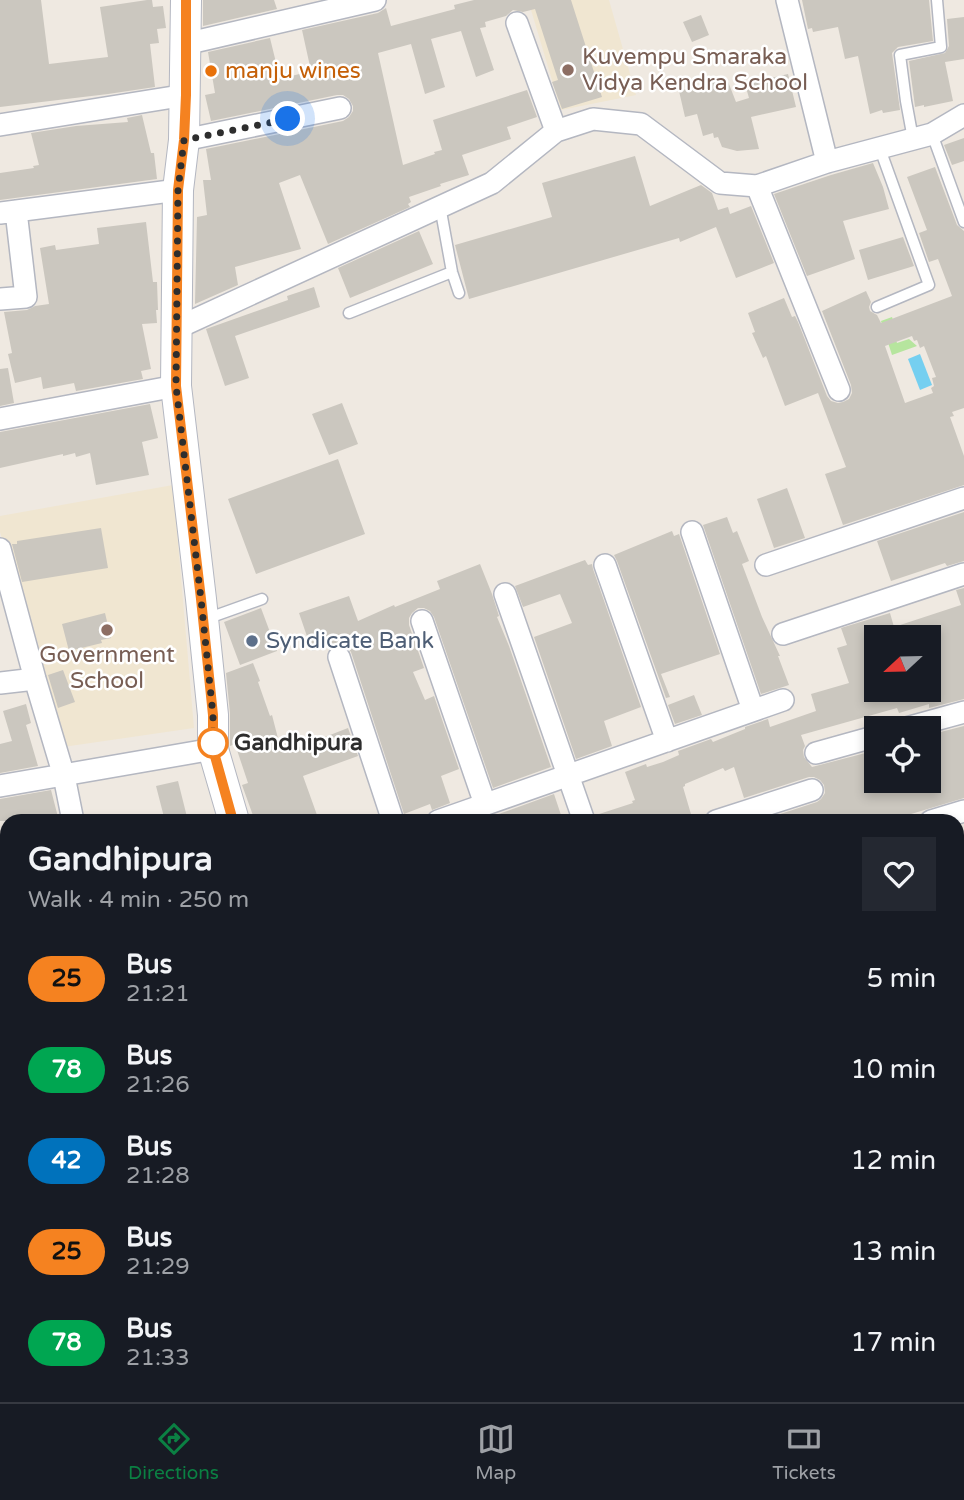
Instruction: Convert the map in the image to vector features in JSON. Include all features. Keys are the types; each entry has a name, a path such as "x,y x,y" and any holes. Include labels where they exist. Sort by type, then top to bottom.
{"street":[{"path":"186,0 186,95 178,190 176,386 204,620 213,715 213,749 231,814"},
{"path":"185,44 375,0"},
{"path":"787,0 827,162"},
{"path":"517,23 556,131"},
{"path":"0,125 186,95"},
{"path":"184,140 340,108"},
{"path":"177,328 492,183 556,131 593,119 641,124 720,183 757,186 827,162 922,136 964,115"},
{"path":"757,186 839,390"},
{"path":"0,299 26,296 8,212 178,190"},
{"path":"0,419 176,386"},
{"path":"766,565 964,498"},
{"path":"691,532 753,710"},
{"path":"0,549 64,776 72,814"},
{"path":"605,565 667,741"},
{"path":"783,634 964,574"},
{"path":"505,594 582,814"},
{"path":"422,621 485,804"},
{"path":"339,657 391,814"},
{"path":"0,683 35,679"},
{"path":"458,814 783,700"},
{"path":"941,718 964,712"},
{"path":"816,753 864,740"},
{"path":"0,786 213,749"},
{"path":"738,814 812,790"}],"lane":[{"path":"937,0 942,47 900,55 906,101 922,136 935,147 964,222"},
{"path":"877,307 929,285 880,149"},
{"path":"440,206 452,272 459,293"},
{"path":"349,313 452,272"},
{"path":"204,620 262,599"}],"shaded area":[{"path":"528,0 609,0 636,95 561,110"},
{"name":"Government School","path":"173,485 194,728 63,747 0,532 0,516"}],"green space":[{"path":"892,317 897,343 909,339 917,346 892,355 881,321"}],"water":[{"path":"920,354 932,385 920,390 908,359"}],"building":[{"path":"0,0 41,0 49,64 108,57 100,7 147,0 152,0 153,7 163,6 166,28 157,29 159,43 150,44 155,87 0,107"},
{"path":"203,0 274,0 277,9 203,26"},
{"path":"474,0 571,0 602,97 562,109 552,82 558,80 535,9 523,12 513,10 506,16 485,22 486,27 480,28 494,70 476,77 461,31 431,39 445,87 425,94 411,44 378,53 403,165 442,150 433,120 527,90 537,117 507,127 511,139 462,155 469,175 409,197 410,207 328,244 300,175 279,183 301,249 235,267 238,285 195,304 197,217 207,215 203,180 211,180 206,149 343,121 353,111 349,99 337,95 211,121 205,95 215,93 208,52 270,38 280,79 311,71 302,30 378,13 386,8 391,26 455,9 454,5"},
{"path":"802,0 929,0 933,41 898,47 892,53 900,110 883,113 882,110 870,114 858,56 845,59 838,27 813,32 812,28 808,29"},
{"path":"701,15 709,35 692,42 683,22"},
{"path":"964,17 964,59 945,62 953,101 915,107 909,61 945,53 949,46 947,19"},
{"path":"788,74 796,107 751,117 759,149 737,151 722,147 713,133 703,136 697,114 685,117 679,91 727,79 736,102 749,98 745,84"},
{"path":"142,115 151,153 154,153 157,179 0,200 0,173 39,165 31,133 128,122 127,118"},
{"path":"964,138 964,161 952,165 944,145"},
{"path":"635,156 650,206 701,185 712,193 718,210 728,207 730,214 751,206 774,263 736,278 716,227 680,242 679,238 469,299 455,245 552,217 542,183"},
{"path":"873,163 889,209 843,221 855,259 807,276 774,194"},
{"path":"935,167 957,225 964,231 964,408 952,412 954,416 950,417 964,456 964,485 843,525 825,474 846,467 818,393 785,406 766,356 763,358 752,333 755,332 748,313 784,298 792,317 795,316 798,322 827,396 838,403 849,399 852,393 851,385 822,311 866,291 871,302 870,311 877,315 881,323 952,296 938,259 929,262 919,233 927,230 907,177","holes":["912,336 914,341 917,340 920,348 924,346 936,377 932,378 933,393 905,403 885,346"]},
{"path":"146,222 153,282 157,282 158,310 157,323 142,324 151,369 141,371 143,379 76,391 74,383 43,389 41,377 15,383 8,354 12,353 4,312 49,304 40,248 55,245 56,250 99,244 97,228"},
{"path":"419,231 433,264 350,298 338,268"},
{"path":"903,237 914,266 868,280 859,250"},
{"path":"314,287 320,307 235,336 249,378 225,386 206,329 288,300 287,296"},
{"path":"8,368 14,403 0,406 0,369"},
{"path":"342,403 358,444 329,455 312,414"},
{"path":"150,404 158,438 142,442 149,475 96,485 90,453 76,457 75,453 63,454 0,468 0,432"},
{"path":"338,459 365,534 256,574 228,499"},
{"path":"787,488 805,538 774,548 757,499"},
{"path":"964,512 964,561 947,566 945,563 891,581 877,541"},
{"path":"727,517 733,533 737,531 749,561 742,564 780,656 789,685 761,694 703,525"},
{"path":"101,528 108,568 22,582 12,544"},
{"path":"672,531 674,536 679,534 720,654 661,674 670,697 666,698 614,555"},
{"path":"585,560 588,565 592,564 641,707 604,721 612,746 576,759 534,637 572,623 560,594 523,607 515,586"},
{"path":"480,564 551,767 493,788 434,617 430,611 418,608 409,618 409,625 424,668 413,672 425,700 434,696 459,769 441,776 450,803 432,810 430,804 404,814 351,652 347,647 336,643 312,651 299,613 349,596 358,621 440,589 437,581"},
{"path":"964,588 964,699 929,708 929,704 899,713 897,708 801,735 805,746 804,757 812,767 864,753 864,793 941,793 941,732 964,726 964,798 911,814 780,814 817,802 825,793 824,785 820,780 809,777 744,798 734,767 725,771 723,768 685,784 683,787 691,814 599,814 635,800 625,772 646,764 647,767 663,762 679,755 678,751 711,739 713,742 768,719 770,727 816,711 811,694 849,683 837,648 847,645 841,628 890,613 893,625 864,625 864,702 942,702 942,625 900,625 961,605 956,590"},
{"path":"261,608 277,651 240,665 224,622"},
{"path":"105,613 111,638 101,640 102,643 69,651 62,624"},
{"path":"253,663 270,716 272,715 281,750 293,746 294,749 348,728 358,756 303,776 317,814 252,814 242,785 248,783 235,744 230,746 226,673"},
{"path":"63,670 75,702 58,708 48,675"},
{"path":"694,695 702,715 675,724 668,705"},
{"path":"26,704 31,723 26,725 38,766 0,773 0,744 12,741 3,711"},
{"path":"178,781 186,814 163,814 156,786"},
{"path":"51,790 57,814 0,814 0,799"},
{"path":"554,794 561,814 499,814"}],"bus line":[{"name":"25","path":"186,0 186,95 178,190 176,386 213,715 213,749 231,814"}],"place":[{"name":"Kuvempu Smaraka Vidya Kendra School","path":"568,70"},
{"name":"manju wines","path":"211,71"},
{"name":"Government School","path":"107,630"},
{"name":"Syndicate Bank","path":"252,641"},
{"name":"Gandhipura","path":"213,743"}],"route":[{"path":"213,743 213,715 201,599 176,386 178,190 184,140 288,119"}]}
